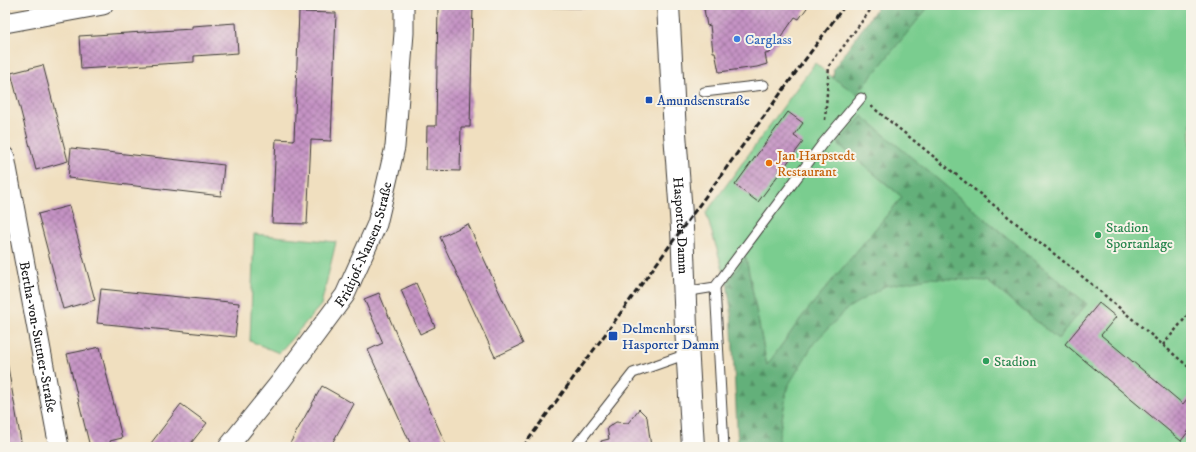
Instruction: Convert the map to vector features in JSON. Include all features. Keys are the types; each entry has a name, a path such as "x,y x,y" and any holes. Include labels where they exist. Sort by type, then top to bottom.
{"main road":[{"name":"Hasporter Damm","path":"668,5 682,228 687,354 693,447"}],"street":[{"path":"5,23 103,5"},
{"name":"Fridtjof-Nansen-Straße","path":"228,447 281,381 346,295 377,224 395,147 404,33 404,5"},
{"name":"Bertha-von-Suttner-Straße","path":"5,156 59,447"}],"lane":[{"path":"704,92 764,84"},
{"path":"724,447 715,286 823,143 861,98"},
{"path":"684,292 715,286"},
{"path":"575,447 633,373 687,354"}],"path":[{"path":"823,143 829,66 874,5"},
{"path":"861,98 1089,282 1191,369"},
{"path":"1163,345 1191,311"}],"green space":[{"path":"879,5 930,5 857,95 833,78 834,68"},
{"name":"Stadion Sportanlage","path":"930,5 1191,5 1191,447 779,447 779,436 788,386 814,343 848,308 885,286 929,278 987,281 1058,339 1087,304 862,116 838,144 902,197 804,314 767,365 746,257 727,283 706,213 815,63 833,78 857,94"},
{"path":"862,116 1087,304 1058,339 987,281 788,386 779,436 779,447 738,447 731,310 727,283 746,257 767,365 804,314 902,197 838,144"},
{"path":"254,234 336,242 321,305 279,353 250,341"}],"building":[{"path":"438,5 473,5 470,127 461,127 460,171 426,170 427,126 436,126"},
{"path":"477,5 595,5 595,8 477,7"},
{"name":"Carglass","path":"734,5 809,5 799,19 795,17 770,53 765,54 767,64 757,67 719,72 715,52 713,52 710,25 707,26 704,9"},
{"path":"299,12 336,13 331,141 311,140 307,224 272,223 276,139 294,140"},
{"path":"236,23 238,53 194,56 194,62 81,69 79,36 192,29 192,26"},
{"path":"43,65 68,161 36,170 11,73"},
{"path":"788,112 803,123 794,136 803,142 758,202 735,185"},
{"path":"71,148 224,165 221,196 68,178"},
{"path":"69,206 95,300 63,309 38,214"},
{"path":"468,224 523,344 495,357 440,237"},
{"path":"416,283 435,327 420,334 401,290"},
{"path":"101,289 239,303 235,337 97,323"},
{"path":"379,293 447,447 412,447 368,350 383,343 364,299"},
{"path":"1099,303 1116,317 1101,335 1183,404 1191,394 1191,428 1181,441 1065,344"},
{"path":"100,347 122,438 110,441 111,447 90,447 67,354"},
{"path":"6,356 22,447 5,447"},
{"path":"322,386 354,404 330,447 288,447"},
{"path":"181,404 207,423 188,447 148,447"},
{"path":"639,409 647,417 651,447 602,447 601,441 609,439 607,428 616,422 628,423"}],"railway":[{"path":"523,447 845,5"}],"place":[{"name":"Carglass","path":"737,39"},
{"name":"Amundsenstraße","path":"649,100"},
{"name":"Jan Harpstedt Restaurant","path":"769,163"},
{"name":"Stadion Sportanlage","path":"1098,235"},
{"name":"Delmenhorst Hasporter Damm","path":"613,336"},
{"name":"Stadion","path":"986,361"}]}
